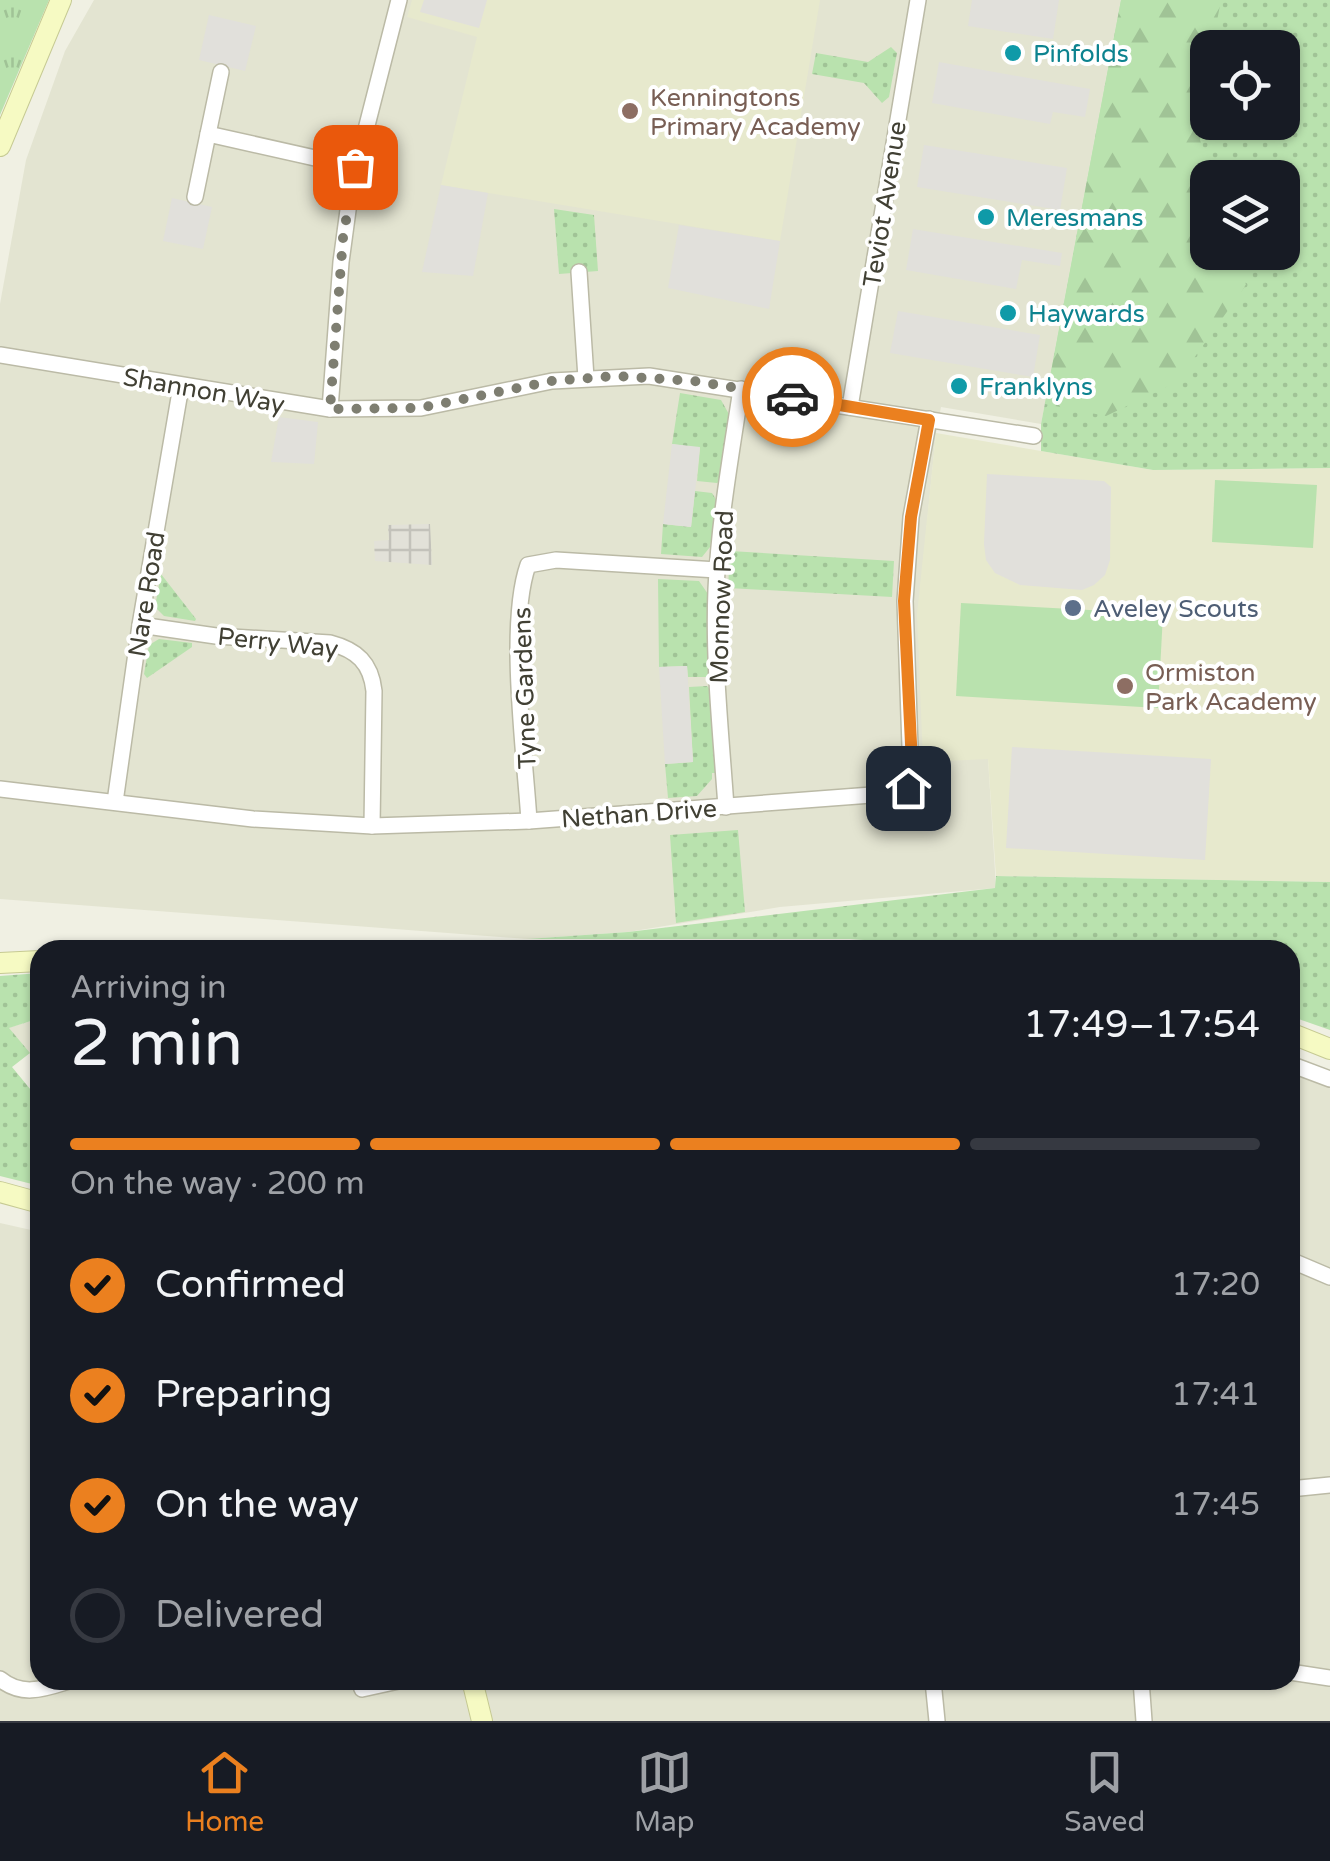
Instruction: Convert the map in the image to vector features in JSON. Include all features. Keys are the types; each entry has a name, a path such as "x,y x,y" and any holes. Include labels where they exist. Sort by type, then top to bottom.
{"street":[{"path":"0,146 61,0"},
{"path":"330,409 342,250 355,167 400,0"},
{"name":"Teviot Avenue","path":"850,407 918,0"},
{"path":"194,196 222,72"},
{"path":"208,134 355,167"},
{"path":"579,272 586,378"},
{"name":"Shannon Way","path":"0,356 330,409 420,408 535,384 649,376 1034,436"},
{"name":"Nare Road","path":"114,802 181,386"},
{"name":"Monnow Road","path":"726,807 716,651 718,570 741,389"},
{"name":"Nethan Drive","path":"0,788 254,818 372,826 530,821 898,793 908,788 912,764 904,650 906,573 911,517 929,420"},
{"name":"Tyne Gardens","path":"530,821 520,667 522,590 528,565 556,560 718,570"},
{"name":"Perry Way","path":"140,625 216,636 330,644 347,648 363,659 372,674 374,691 372,826"},
{"path":"2,961 30,961"},
{"path":"1300,1037 1330,1049"},
{"path":"1300,1068 1330,1079"},
{"path":"0,1192 30,1200"},
{"path":"1300,1264 1330,1276"},
{"path":"1300,1488 1330,1485"},
{"path":"1300,1674 1330,1678"},
{"path":"0,1679 14,1689 34,1690"},
{"path":"474,1690 482,1721"},
{"path":"934,1690 937,1721"},
{"path":"1142,1690 1144,1721"}],"shaded area":[{"path":"94,0 1121,0 1041,424 941,407 936,433 918,614 924,762 988,758 996,888 780,907 628,932 527,939 0,899 0,304 26,160 65,51"},
{"name":"Kenningtons Primary Academy","path":"412,0 820,0 780,241 441,185 477,37 407,17"},
{"path":"424,0 487,0 479,28 420,12"},
{"path":"972,0 1059,0 1053,39 968,26"},
{"path":"209,15 256,26 245,71 199,60"},
{"path":"939,62 1090,89 1085,117 1053,112 1050,124 932,103"},
{"path":"924,145 1067,168 1060,210 917,187"},
{"path":"441,185 488,193 473,276 422,272"},
{"path":"172,198 212,207 203,249 163,241"},
{"path":"679,225 780,241 769,309 668,288"},
{"path":"913,229 1062,253 1060,266 1022,260 1016,289 906,270"},
{"path":"898,311 1040,335 1033,377 890,353"},
{"path":"279,417 318,422 314,464 271,462"},
{"name":"Ormiston Park Academy","path":"936,433 1153,470 1330,468 1330,882 996,876 988,759 923,762 917,614"},
{"path":"672,444 700,447 691,527 663,524"},
{"path":"987,474 1104,481 1111,487 1110,560 1105,575 1082,590 1020,585 995,573 986,560 984,544"},
{"path":"430,524 432,565 375,561 374,541 389,540 388,525"},
{"path":"687,666 693,762 665,764 659,667"},
{"path":"1012,747 1211,759 1205,860 1006,848"},
{"path":"30,1021 30,1054 8,1028"},
{"path":"1300,1059 1330,1071 1330,1721 0,1721 0,1223 30,1230 30,1690 1300,1690"}],"green space":[{"path":"0,0 49,0 0,115"},
{"path":"1121,0 1330,0 1330,468 1153,470 1041,451 1041,424"},
{"path":"1121,0 1221,0 1215,30 1190,30 1190,140 1200,140 1206,160 1190,160 1190,270 1241,270 1246,285 1177,382 1106,416 1045,404"},
{"path":"891,47 897,53 889,97 882,103 864,83 812,74 816,53 868,62"},
{"path":"554,209 594,215 598,271 559,274"},
{"path":"680,393 721,400 730,416 717,483 697,481 700,448 672,444"},
{"path":"1215,480 1317,485 1313,548 1212,542"},
{"path":"695,491 712,493 717,501 710,547 702,557 661,554 663,524 691,527"},
{"path":"730,551 894,561 892,597 728,588"},
{"path":"161,574 195,621 164,616 155,607"},
{"path":"658,579 699,581 708,594 710,672 706,677 688,677 687,666 659,667"},
{"path":"961,603 1163,614 1158,708 956,696"},
{"path":"159,639 192,643 192,647 147,678 144,674 149,645"},
{"path":"707,686 711,690 717,773 712,773 712,779 697,796 668,798 665,764 693,762 689,687"},
{"path":"738,830 745,912 676,923 670,835"},
{"path":"996,876 1330,882 1330,1030 1300,1020 1300,940 527,939 628,932 995,888"},
{"path":"30,974 30,1021 9,1028 30,1053 12,1067 30,1089 30,1184 0,1176 0,976"}],"way so far":[{"path":"355,167 343,238 330,409 420,408 552,381 616,376 694,381 792,397"}],"place":[{"name":"Pinfolds","path":"1013,53"},
{"name":"Kenningtons Primary Academy","path":"630,111"},
{"name":"Meresmans","path":"986,217"},
{"name":"Haywards","path":"1008,313"},
{"name":"Franklyns","path":"959,386"},
{"name":"Aveley Scouts","path":"1073,608"},
{"name":"Ormiston Park Academy","path":"1125,686"}],"route":[{"path":"792,397 929,420 911,517 904,601 912,764 908,788"}]}
